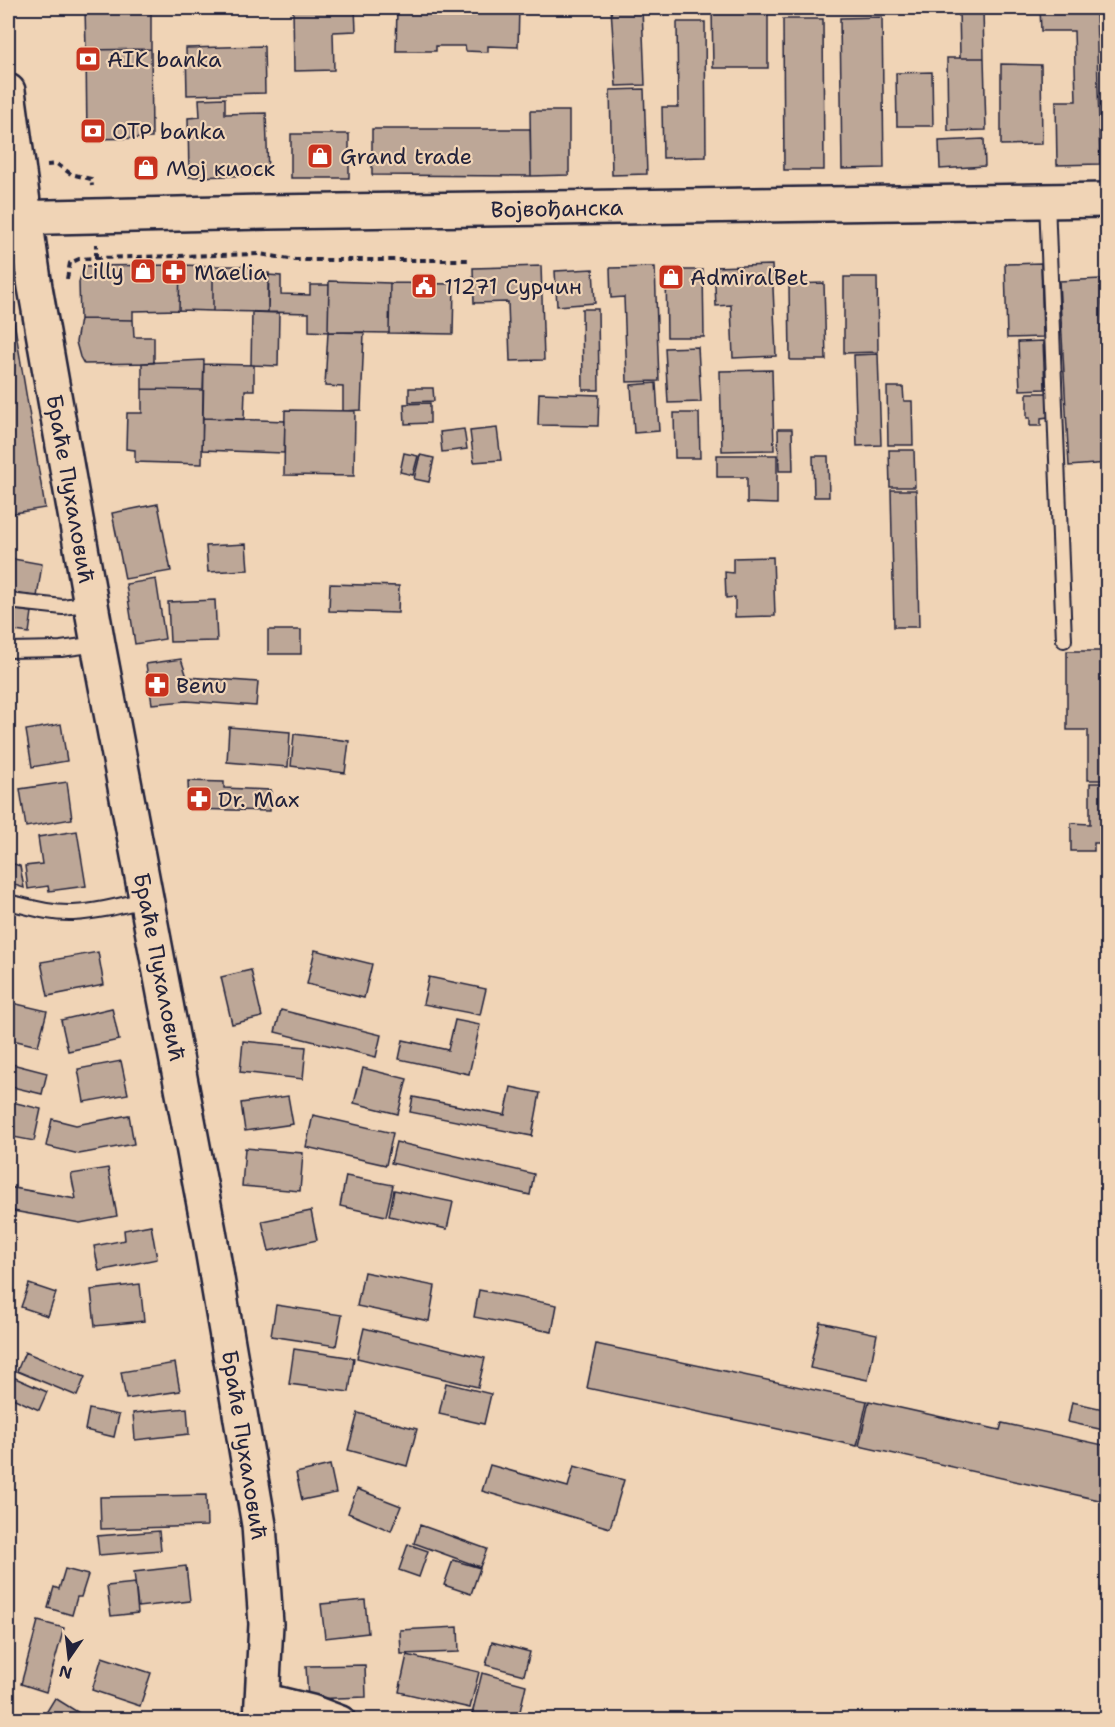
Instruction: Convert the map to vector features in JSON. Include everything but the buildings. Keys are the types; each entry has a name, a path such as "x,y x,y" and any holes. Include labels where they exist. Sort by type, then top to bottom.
{"main road":[{"name":"Браће Пухаловић","path":"8,91 16,217 35,287 98,644 148,899 211,1243 259,1525 266,1624 262,1708"},
{"name":"Војвођанска","path":"16,217 1107,200"}],"street":[{"path":"262,1708 312,1710 341,1719"}],"lane":[{"path":"1047,201 1064,640"},
{"path":"8,601 63,607 91,603"},
{"path":"8,650 50,650 98,644"},
{"path":"8,902 48,911 72,913 148,899"}],"path":[{"path":"35,287 66,286 70,262 87,259 260,254 295,260 468,260"}],"waterway":[{"path":"8,1710 22,1720"}],"place":[{"name":"AIK banka","path":"88,59"},
{"name":"OTP banka","path":"93,131"},
{"name":"Grand trade","path":"320,156"},
{"name":"Мој киоск","path":"146,168"},
{"name":"Lilly","path":"143,271"},
{"name":"Maelia","path":"174,272"},
{"name":"AdmiralBet","path":"671,277"},
{"name":"11271 Сурчин","path":"424,286"},
{"name":"Benu","path":"157,685"},
{"name":"Dr. Max","path":"199,799"}]}
